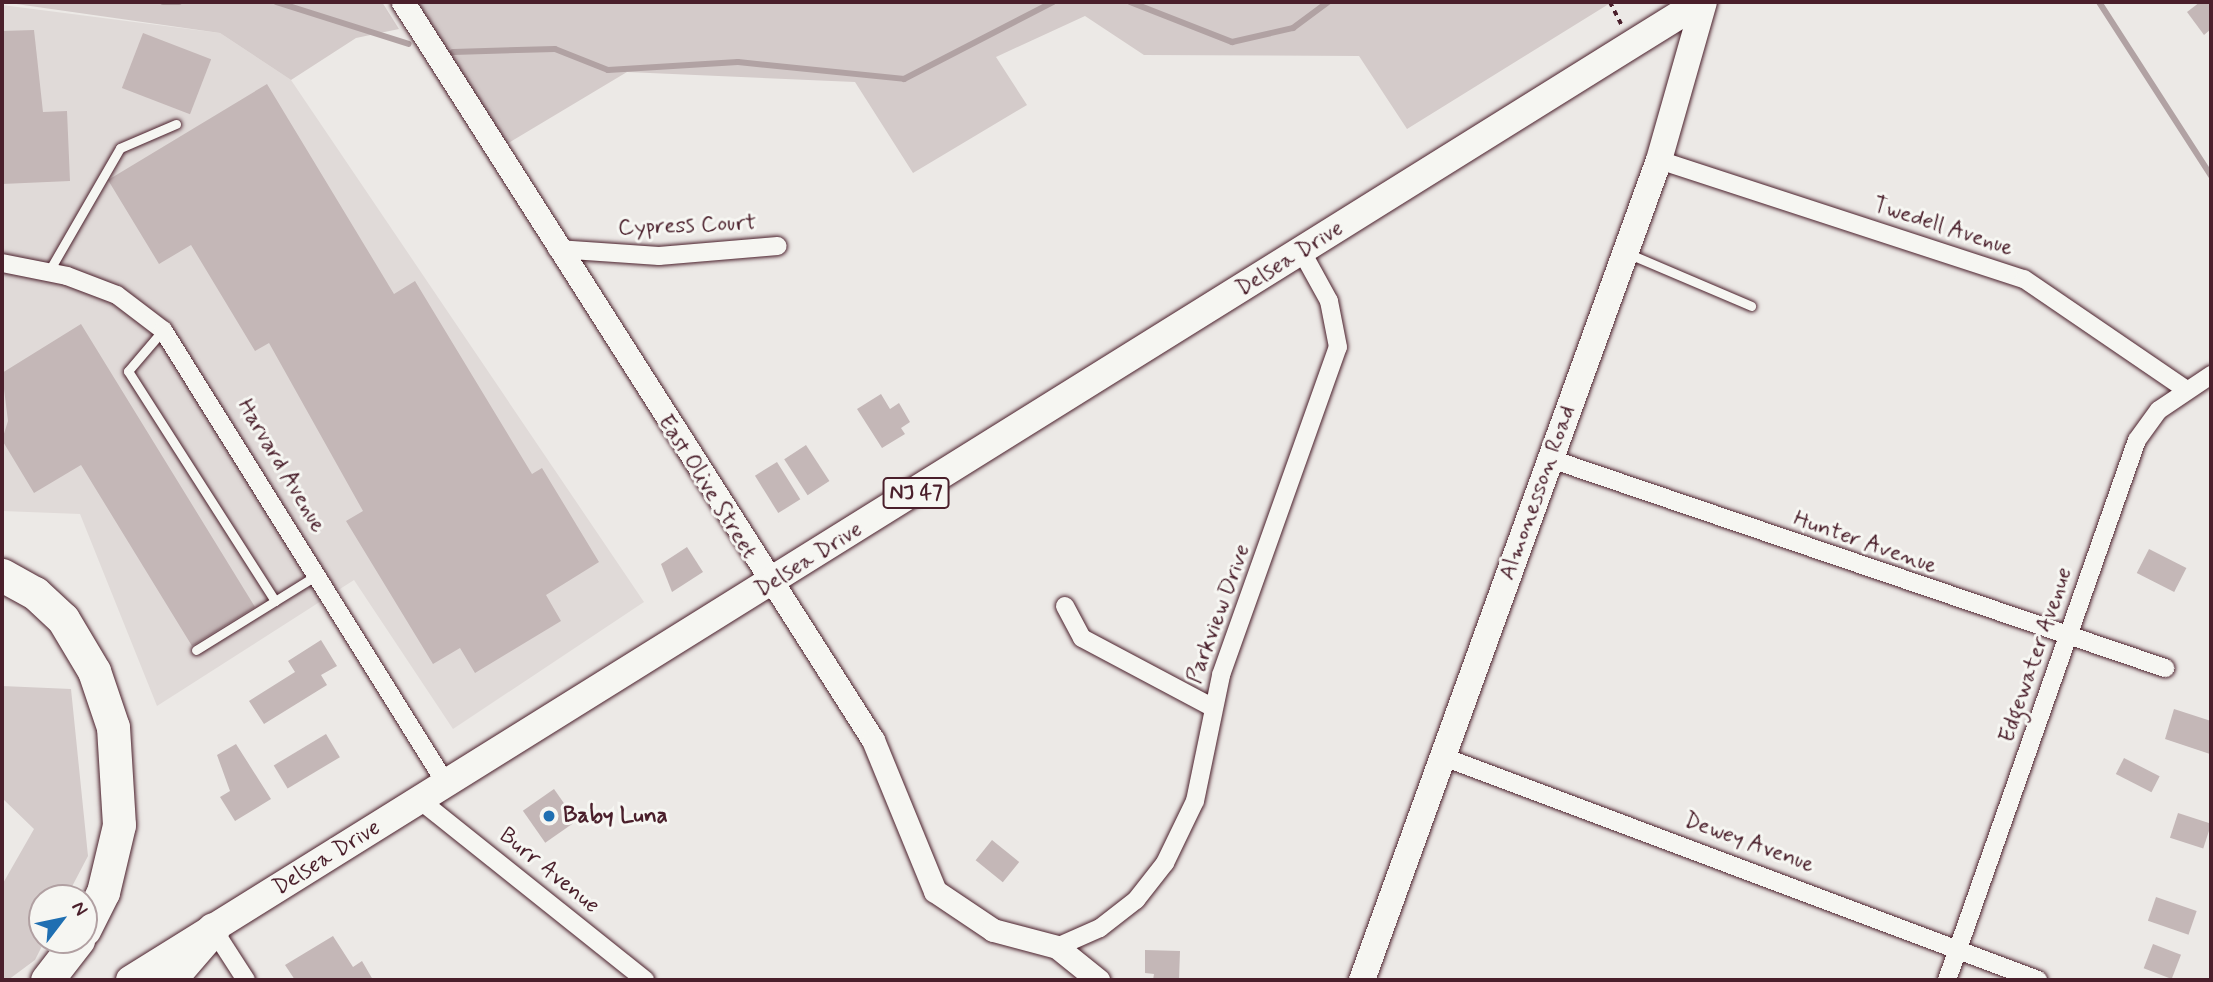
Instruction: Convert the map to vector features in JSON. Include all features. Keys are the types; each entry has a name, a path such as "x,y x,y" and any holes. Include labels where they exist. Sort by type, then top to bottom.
{"highway":[{"path":"2,575 35,593 63,619 94,671 113,727 119,825 103,892 98,902"},
{"path":"169,980 213,929"},
{"path":"47,980 67,954"}],"main road":[{"name":"Almonesson Road","path":"1362,980 1441,755 1659,160 1702,2"},
{"name":"Delsea Drive","path":"130,980 1702,2"}],"street":[{"name":"East Olive Street","path":"402,2 768,585 873,740 935,891 993,930 1057,947 1098,980"},
{"name":"Twedell Avenue","path":"1659,160 2024,279 2187,390"},
{"name":"Cypress Court","path":"557,249 659,256 778,246"},
{"name":"Parkview Drive","path":"1057,947 1119,915 1165,863 1195,801 1212,707 1338,347 1329,301 1302,252"},
{"name":"Harvard Avenue","path":"2,263 49,271 117,296 163,330 318,574 445,782"},
{"name":"Edgewater Avenue","path":"1947,980 2137,440 2159,410 2211,375"},
{"name":"Hunter Avenue","path":"1551,459 2068,640 2165,668"},
{"path":"1065,606 1082,638 1212,707"},
{"name":"Dewey Avenue","path":"1441,755 1959,946 2038,980"},
{"name":"Burr Avenue","path":"421,800 645,980"},
{"path":"213,929 246,980"}],"lane":[{"path":"49,271 120,148 176,124"},
{"path":"1625,252 1751,306"},
{"path":"163,330 128,370 275,601"},
{"path":"196,650 318,574"}],"shaded area":[{"path":"2,2 382,2 399,29 356,38 291,80 220,33"},
{"path":"410,2 1612,2 1407,129 1359,56 1144,55 1085,16 996,57 1027,105 913,173 855,82 627,72 500,148"},
{"path":"2,5 220,33 291,80 644,602 453,729 354,580 157,706 80,514 2,511"},
{"path":"2,686 71,689 88,856 73,884 28,884 28,954 38,954 35,960 8,980 2,980 2,885 34,829 2,798"}],"building":[{"path":"2200,2 2211,2 2211,29 2204,35 2187,12"},
{"path":"34,30 43,112 67,111 70,181 2,184 2,31"},
{"path":"143,33 211,59 190,114 122,88"},
{"path":"267,84 394,294 415,281 532,474 542,468 599,562 546,595 561,621 475,673 460,648 433,664 346,521 363,511 269,343 255,351 191,245 159,264 108,180"},
{"path":"81,324 255,607 192,646 81,465 34,493 2,440 8,421 2,373"},
{"path":"881,394 890,409 899,403 910,422 901,428 905,434 882,448 857,409"},
{"path":"806,445 829,481 808,495 784,459"},
{"path":"777,462 800,499 778,513 755,476"},
{"path":"687,547 703,572 672,592 661,564"},
{"path":"2149,549 2186,568 2174,592 2137,573"},
{"path":"321,640 337,666 321,675 327,685 264,724 249,701 295,672 288,661"},
{"path":"2174,709 2211,721 2210,754 2165,739"},
{"path":"326,734 340,757 288,789 274,765"},
{"path":"236,744 271,799 235,821 220,797 230,791 217,755"},
{"path":"2124,758 2160,776 2151,792 2116,774"},
{"name":"Baby Luna","path":"554,789 576,821 545,843 523,811"},
{"path":"2178,813 2211,824 2203,849 2170,838"},
{"path":"992,840 1019,862 1003,882 976,860"},
{"path":"2156,897 2197,911 2189,935 2148,921"},
{"path":"333,936 353,967 362,961 373,980 295,980 285,965"},
{"path":"2153,944 2181,955 2172,979 2144,968"},
{"path":"1145,950 1180,951 1179,980 1153,980 1154,974 1145,973"}],"waterway":[{"path":"163,2 179,2"},
{"path":"276,2 409,44"},
{"path":"453,52 555,49 608,70 738,62 904,79 1053,2"},
{"path":"1130,2 1232,42 1293,28 1328,2"},
{"path":"2099,2 2211,176"}],"place":[{"name":"Baby Luna","path":"549,816"}]}
